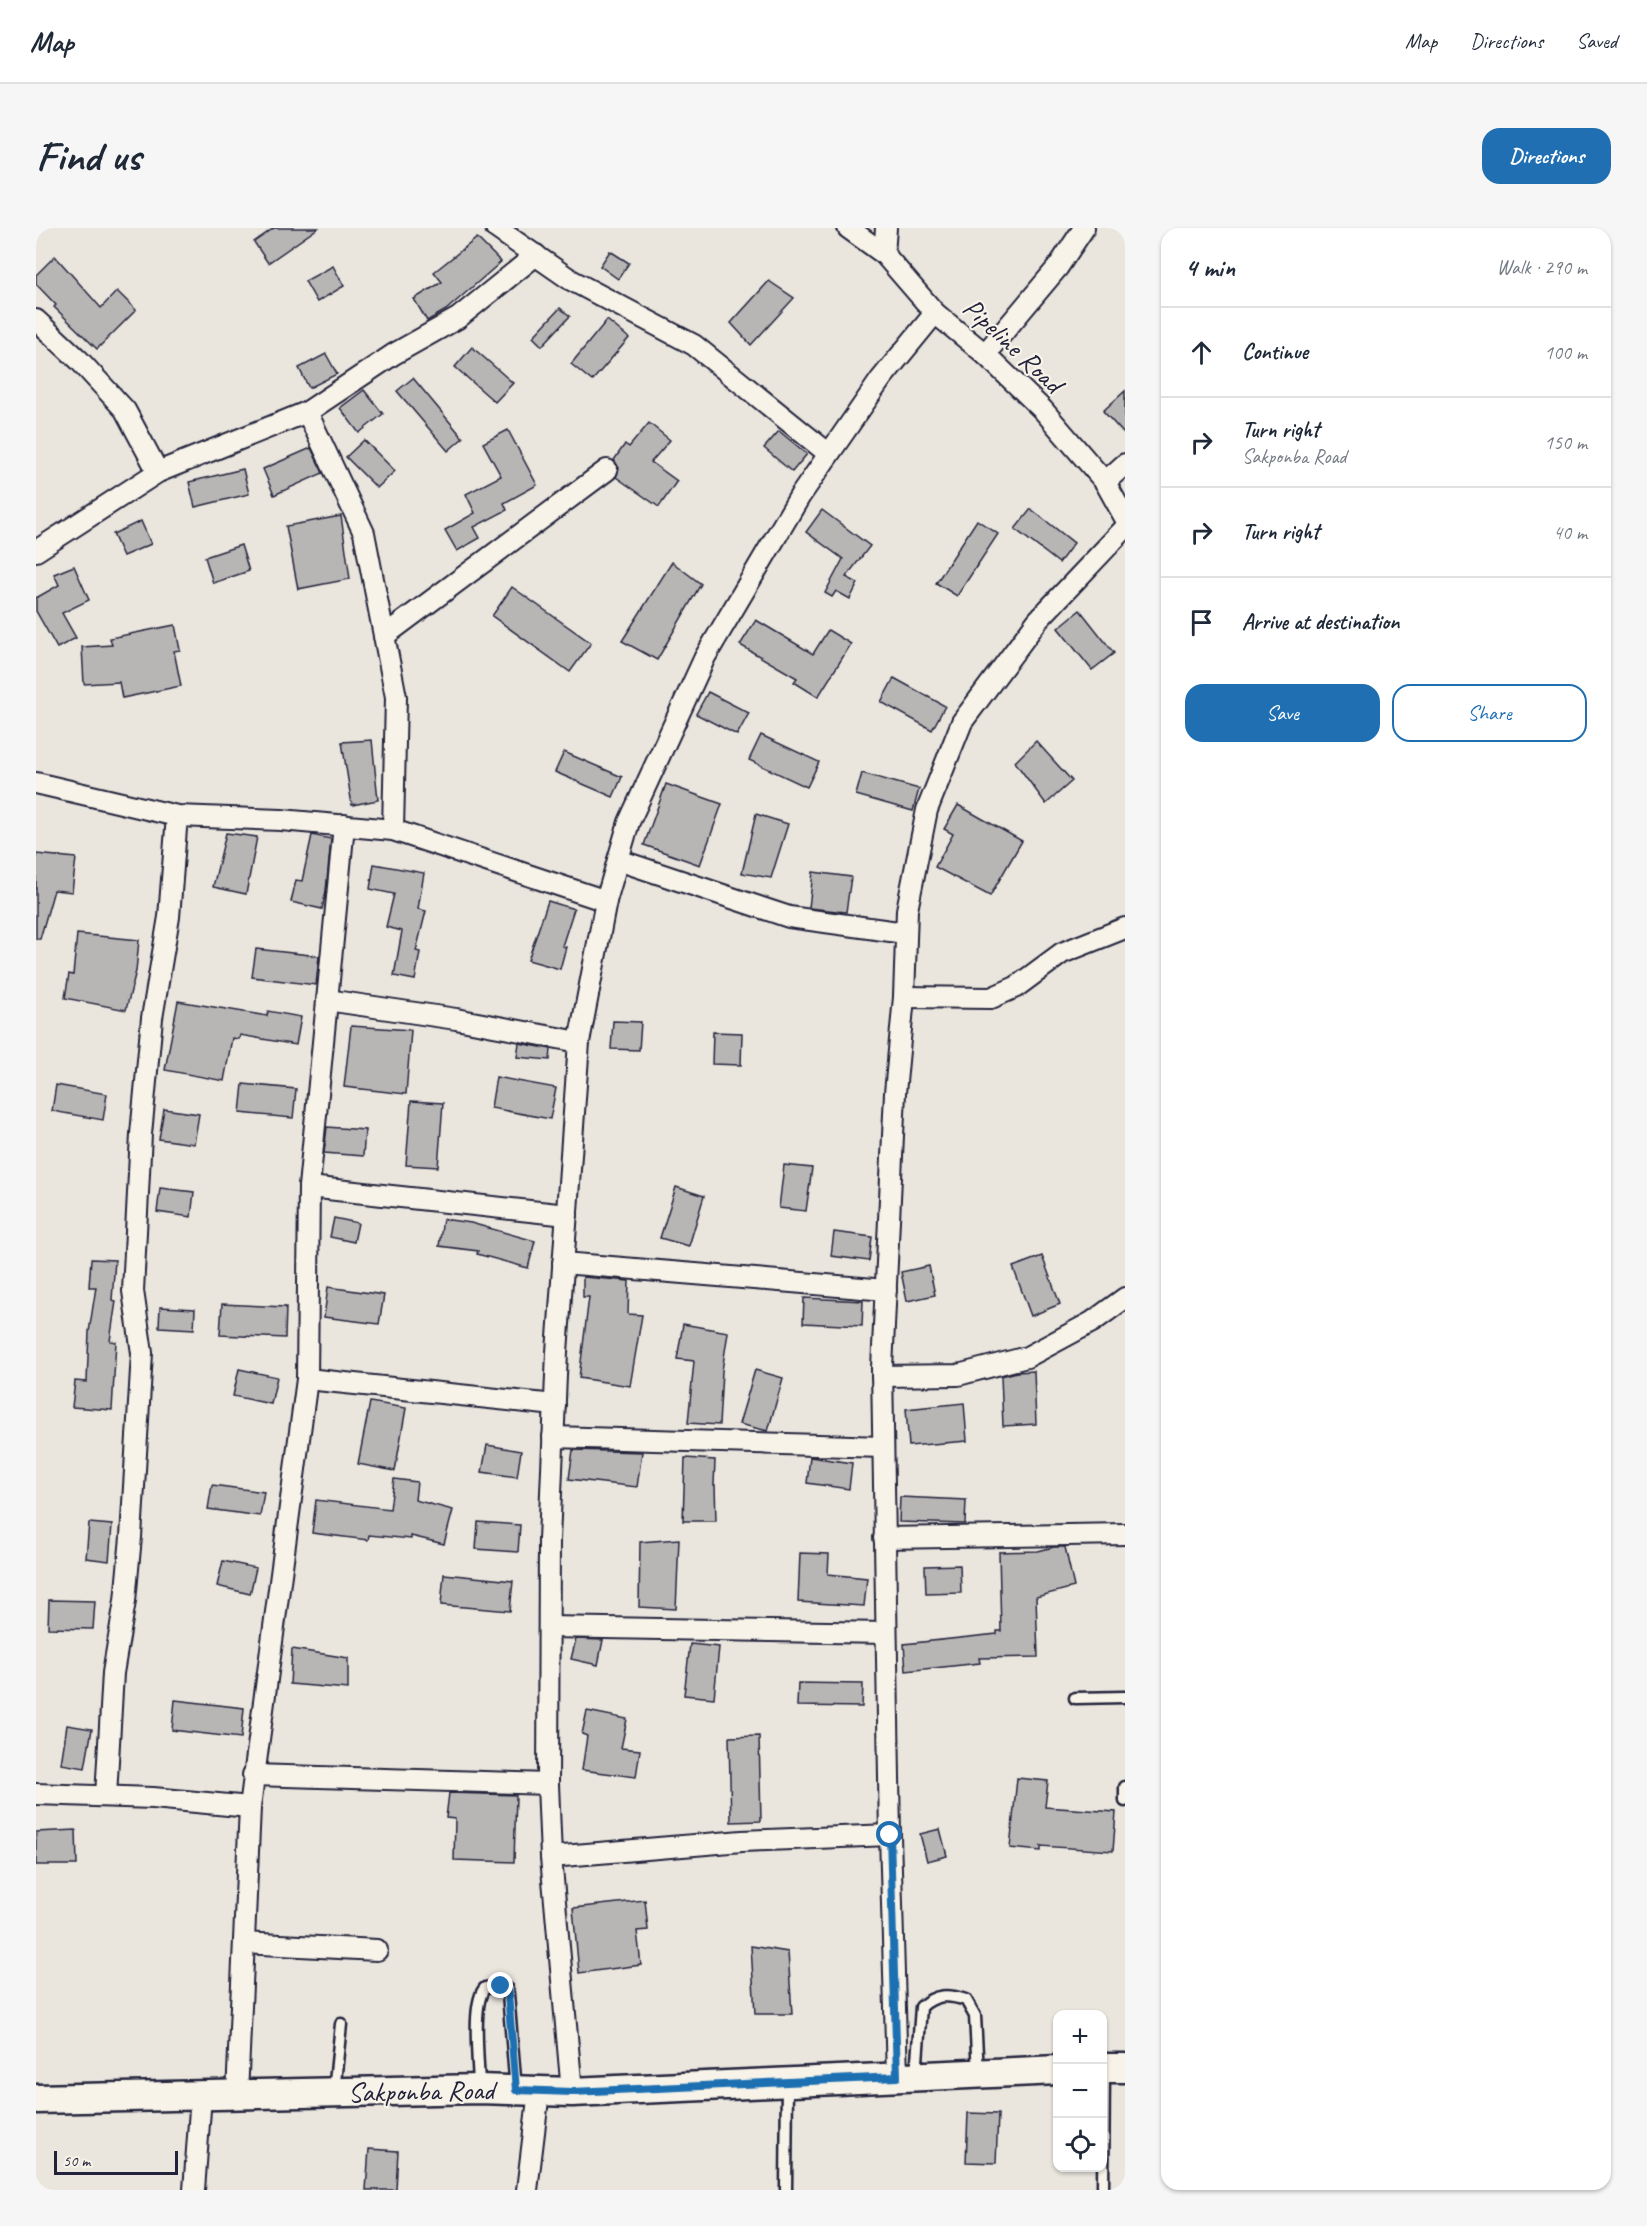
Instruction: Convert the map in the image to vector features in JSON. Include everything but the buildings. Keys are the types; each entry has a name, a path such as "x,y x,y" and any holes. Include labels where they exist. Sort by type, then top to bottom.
{"main road":[{"name":"Sakponba Road","path":"36,2099 479,2089 572,2092 1053,2070"}],"street":[{"path":"496,228 570,280 694,345 829,454"},
{"name":"Pipeline Road","path":"848,228 884,254 935,313 985,354 1043,410 1105,482 1125,518"},
{"path":"884,254 886,228"},
{"path":"985,354 1058,267 1084,228"},
{"path":"36,550 158,472 307,412 394,354 458,318 536,255"},
{"path":"572,2092 548,1784 549,1540 563,1263 579,1042 606,901 629,822 705,657 800,496 882,379 935,313"},
{"path":"36,320 80,360 125,410 158,472"},
{"path":"307,412 364,533 396,697 393,830"},
{"path":"1105,482 1125,464"},
{"path":"384,636 607,470"},
{"path":"906,2077 890,1835 882,1376 895,1094 904,997 905,933 908,910 927,810 962,722 1038,620 1125,528"},
{"path":"36,783 177,816 281,820 393,830 606,901"},
{"path":"106,1796 113,1673 125,1601 131,1537 142,1353 133,1291 141,1134 152,1018 170,916 177,816"},
{"path":"237,2095 250,1807 307,1379 309,1187 344,825"},
{"path":"618,860 789,917 905,933"},
{"path":"904,997 991,998 1016,987 1062,953 1125,927"},
{"path":"327,1000 456,1019 579,1042"},
{"path":"309,1187 567,1215"},
{"path":"563,1263 886,1290"},
{"path":"882,1376 958,1375 1027,1357 1092,1322 1125,1298"},
{"path":"307,1379 555,1405"},
{"path":"553,1437 883,1447"},
{"path":"884,1538 1125,1534"},
{"path":"549,1627 886,1634"},
{"path":"253,1775 548,1784"},
{"path":"36,1794 153,1798 250,1807"},
{"path":"552,1857 742,1841 890,1835"},
{"path":"244,1943 377,1950"},
{"path":"527,2090 527,2190"},
{"path":"194,2190 201,2096"}],"lane":[{"path":"1075,1698 1125,1697"},
{"path":"1125,1787 1125,1801"},
{"path":"479,2089 478,2008 480,1996 485,1989 501,1986 507,1989 527,2090"},
{"path":"906,2077 921,2007 931,1998 950,1995 966,2000 975,2016 978,2074"},
{"path":"334,2092 340,2024"},
{"path":"1103,2190 1110,2068"},
{"path":"786,2190 787,2082"}],"route":[{"path":"501,1986 507,1989 508,1994 516,2090 572,2092 897,2077 890,1835"}]}
